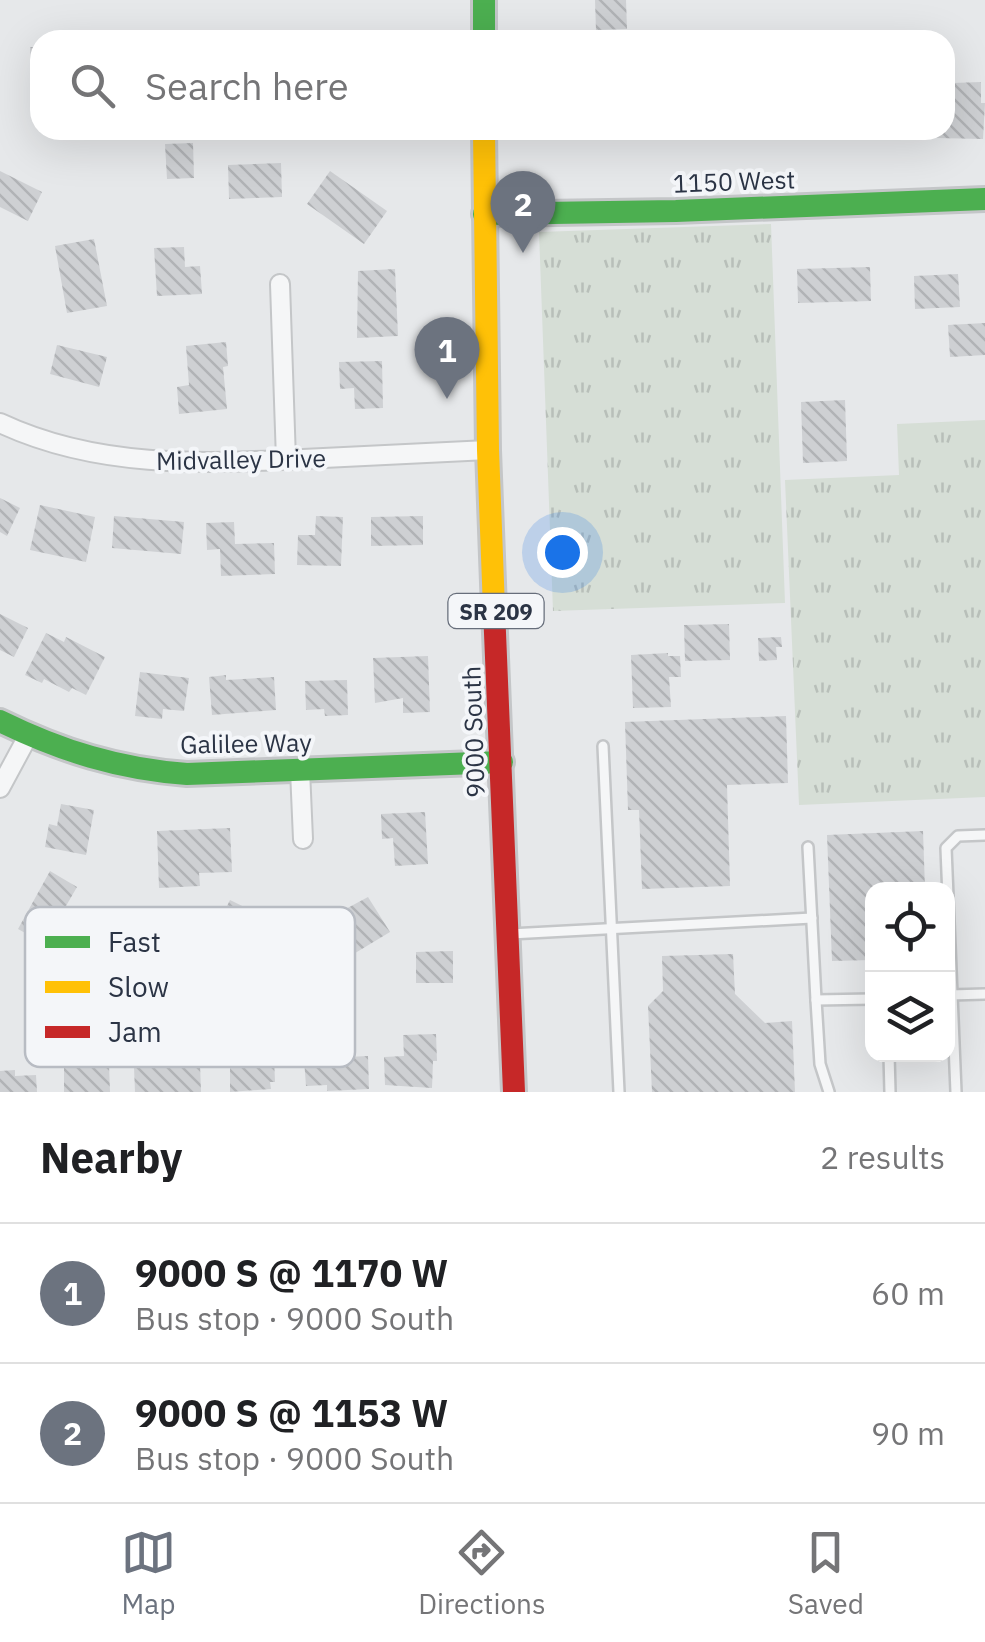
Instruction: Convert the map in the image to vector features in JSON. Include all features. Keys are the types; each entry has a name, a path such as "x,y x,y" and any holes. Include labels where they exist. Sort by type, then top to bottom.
{"street":[{"path":"484,0 484,30"},
{"name":"9000 South","path":"484,140 488,450 514,1092"},
{"name":"1150 West","path":"484,214 985,198"},
{"path":"280,284 286,460"},
{"name":"Midvalley Drive","path":"0,423 31,438 87,453 140,461 286,460 488,450"},
{"name":"Galilee Way","path":"0,721 56,750 141,771 187,774 502,762"},
{"path":"0,788 28,736"},
{"path":"300,770 303,839"}],"lane":[{"path":"603,746 619,1092"},
{"path":"949,972 946,848 958,836 985,835"},
{"path":"808,848 820,1064 829,1092"},
{"path":"508,934 812,918"},
{"path":"955,995 985,994"},
{"path":"816,1000 865,998"},
{"path":"889,1062 890,1092"},
{"path":"954,1062 956,1092"}],"green space":[{"path":"771,224 785,603 553,611 539,232"},
{"path":"985,420 985,797 799,805 785,480 899,475 897,424"}],"building":[{"path":"595,0 626,0 627,29 596,30"},
{"path":"981,82 981,103 985,103 983,139 955,138 955,83"},
{"path":"193,143 194,178 167,179 165,144"},
{"path":"281,163 282,197 229,199 228,165"},
{"path":"0,171 42,192 28,221 0,207"},
{"path":"330,171 387,211 364,244 307,204"},
{"path":"94,239 107,306 67,313 55,246"},
{"path":"184,247 185,267 200,266 202,294 157,296 154,248"},
{"path":"870,267 871,301 798,303 797,269"},
{"path":"395,269 398,336 357,338 358,271"},
{"path":"958,274 960,307 915,309 914,276"},
{"path":"985,323 985,355 950,357 948,325"},
{"path":"226,342 228,366 223,367 227,409 179,414 177,387 189,385 186,346"},
{"path":"57,345 107,357 99,387 50,374"},
{"path":"382,361 383,408 355,409 354,388 340,389 339,362"},
{"path":"845,400 847,461 803,463 801,402"},
{"path":"0,498 20,508 7,536 0,532"},
{"path":"40,505 95,517 86,562 30,550"},
{"path":"114,516 184,522 181,554 112,548"},
{"path":"316,516 343,517 341,566 297,565 298,535 315,535"},
{"path":"423,516 423,545 371,546 371,517"},
{"path":"234,522 235,544 274,543 275,574 221,576 220,549 207,550 206,523"},
{"path":"0,614 28,628 14,657 0,650"},
{"path":"729,624 730,660 685,661 684,625"},
{"path":"46,633 64,642 66,637 105,657 86,695 25,675"},
{"path":"781,637 782,647 776,647 777,660 759,661 758,638"},
{"path":"631,655 680,656 681,677 669,677 671,707 633,708"},
{"path":"428,656 430,712 403,713 403,698 375,703 373,658"},
{"path":"140,672 189,678 184,711 163,709 162,719 135,716"},
{"path":"226,675 226,680 274,677 276,710 212,715 209,677"},
{"path":"347,680 348,715 325,716 324,709 306,710 305,681"},
{"path":"786,716 788,783 727,785 730,886 642,889 639,810 628,810 625,722"},
{"path":"61,804 94,810 86,855 45,847 49,824 57,826"},
{"path":"425,812 428,864 395,866 393,838 382,839 381,814"},
{"path":"230,828 232,872 199,873 200,886 159,888 157,831"},
{"path":"923,831 925,882 865,882 865,960 832,961 827,835"},
{"path":"50,871 77,887 68,907 30,907"},
{"path":"368,897 390,932 355,953 355,907 349,907"},
{"path":"453,951 453,983 416,983 416,952"},
{"path":"733,954 735,994 765,1023 792,1021 795,1092 652,1092 648,1006 663,991 662,956"},
{"path":"436,1034 432,1088 385,1085 384,1057 404,1056 403,1035"},
{"path":"368,1056 369,1089 327,1091 327,1085 306,1086 305,1067 355,1067 355,1057"},
{"path":"109,1067 110,1092 64,1092 64,1068"},
{"path":"134,1067 200,1067 201,1092 135,1092"},
{"path":"230,1067 274,1067 271,1089 230,1092"},
{"path":"15,1070 15,1076 36,1075 37,1092 0,1092 0,1071"}],"traffic: fast":[{"path":"484,0 484,30"},
{"path":"484,214 985,199"},
{"path":"0,721 91,757 187,774 502,762"}],"traffic: slow":[{"path":"484,140 494,609"}],"traffic: jam":[{"path":"494,609 514,1092"}],"place":[{"name":"9000 S @ 1153 W","path":"523,253"},
{"name":"9000 S @ 1170 W","path":"447,399"}]}
